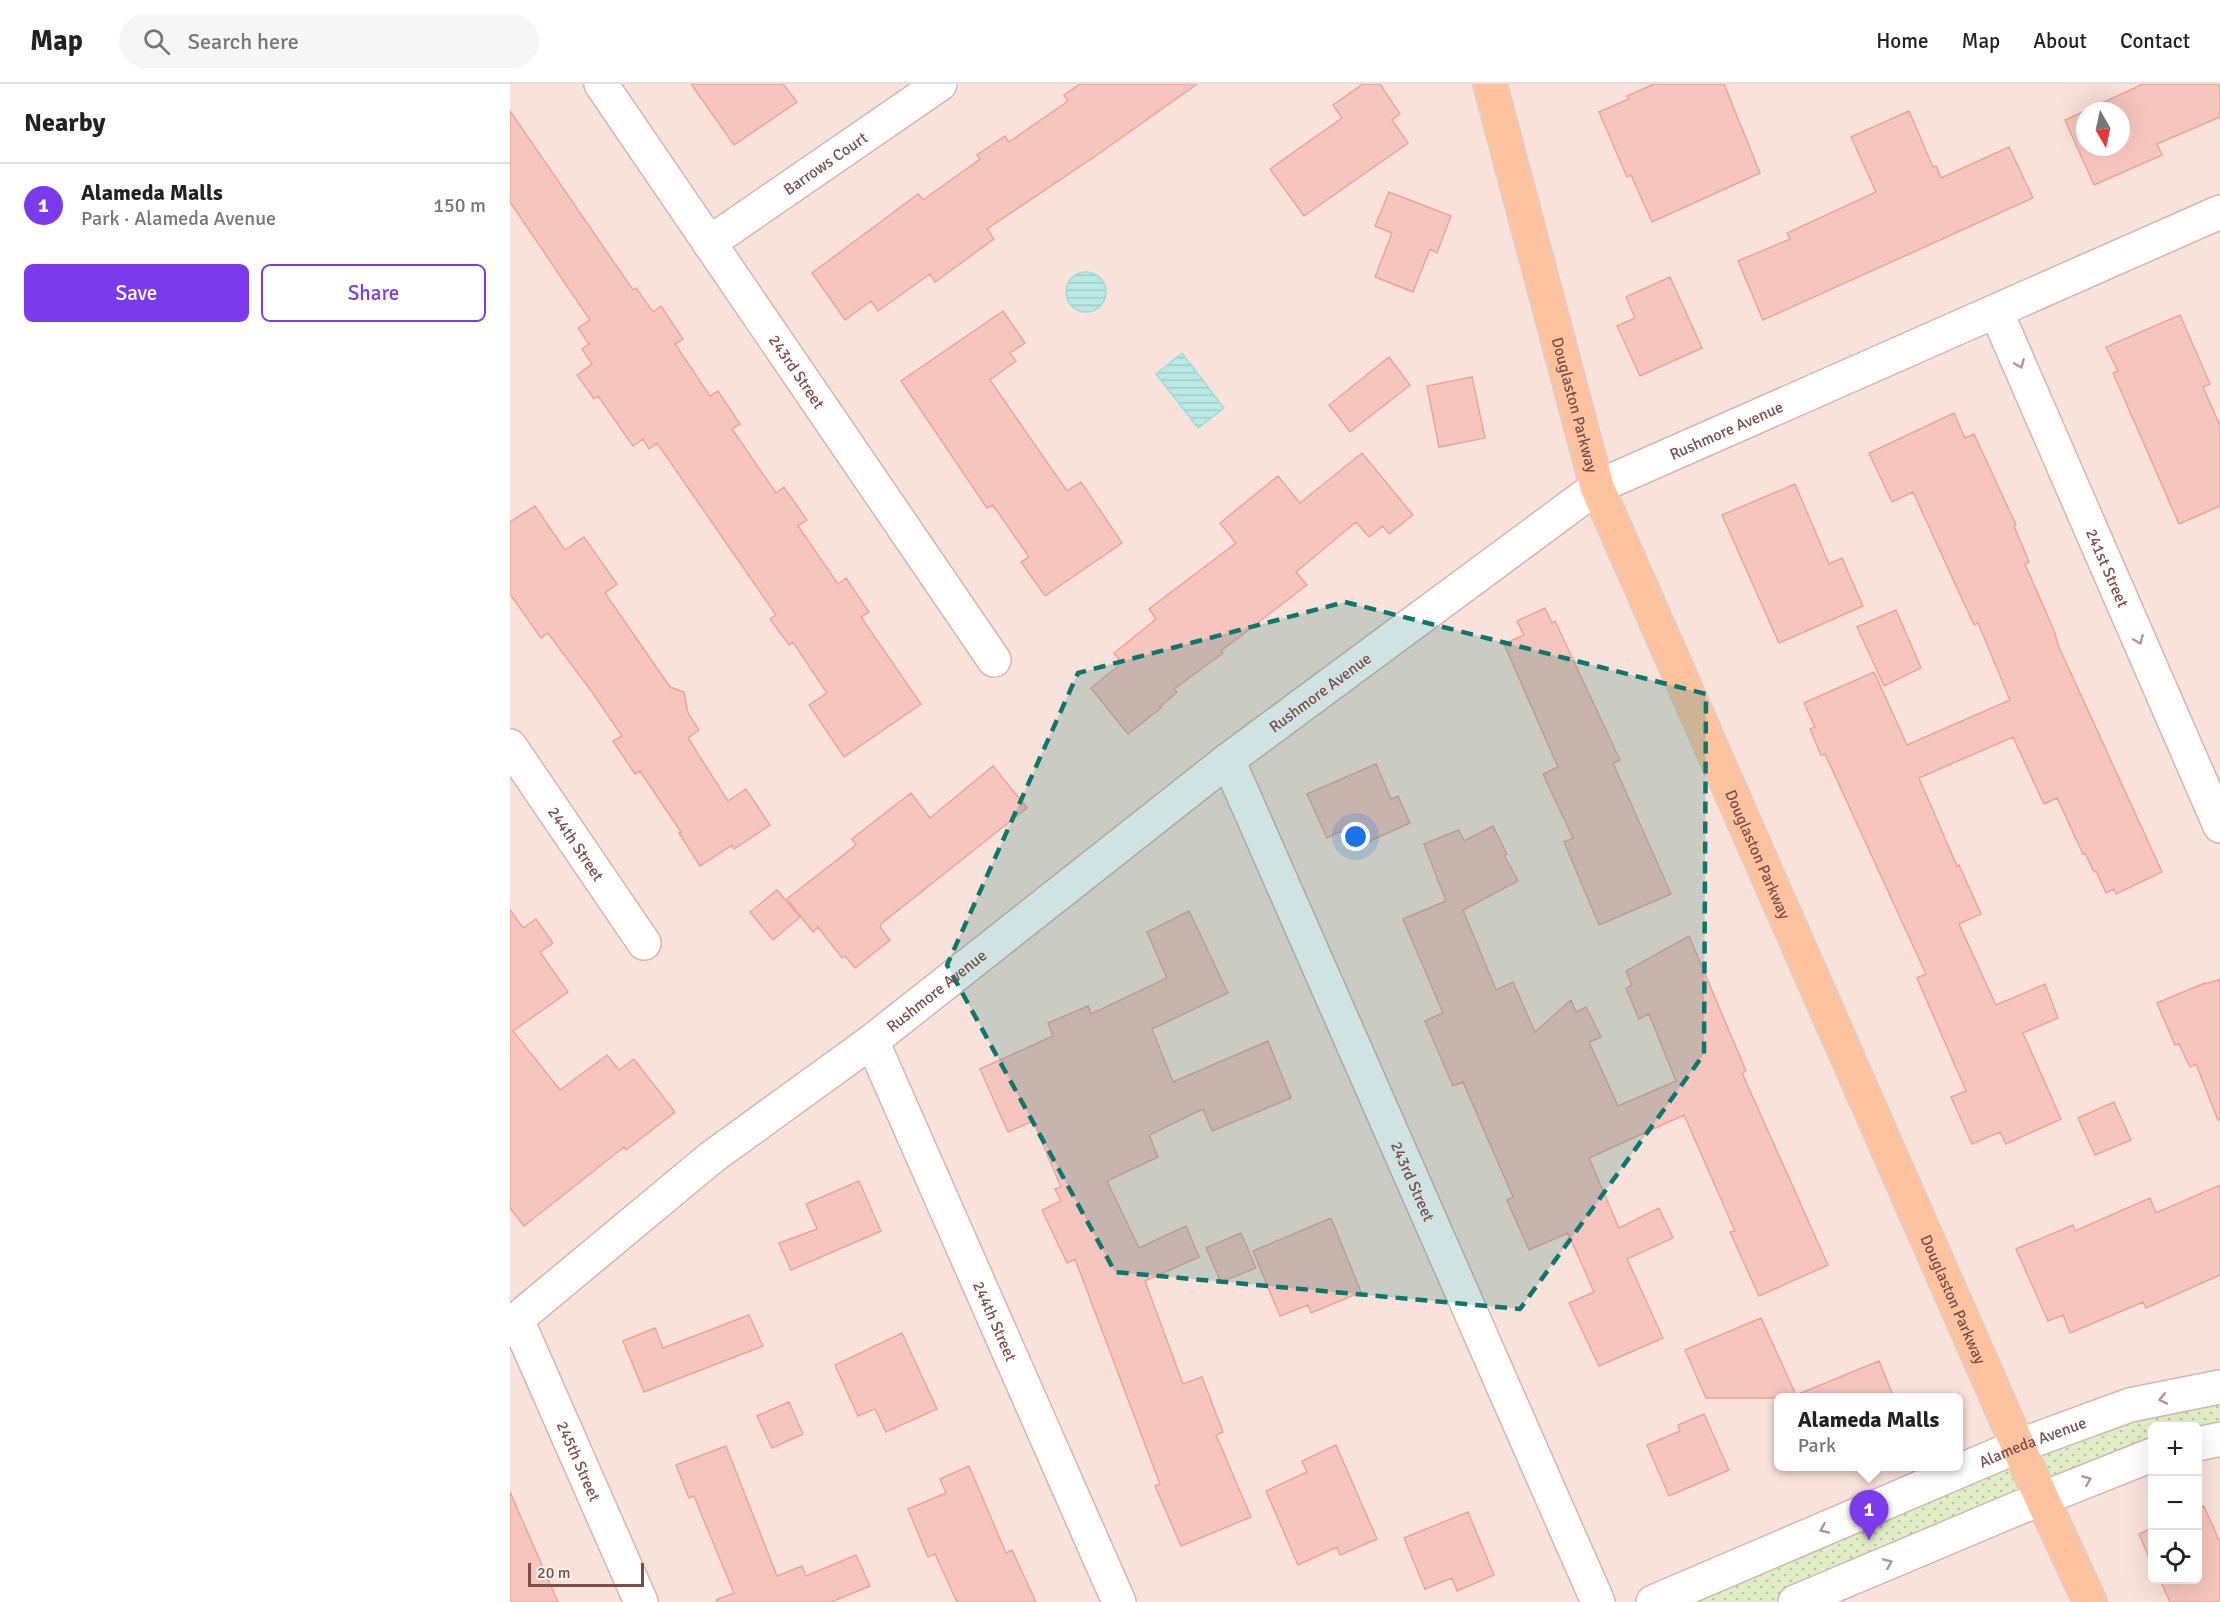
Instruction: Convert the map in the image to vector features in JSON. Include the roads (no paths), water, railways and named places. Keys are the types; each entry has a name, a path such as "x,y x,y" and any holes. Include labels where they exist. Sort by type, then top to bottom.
{"main road":[{"name":"Douglaston Parkway","path":"1490,84 1597,487 2018,1446 2090,1602"}],"street":[{"name":"243rd Street","path":"601,84 994,660"},
{"name":"Barrows Court","path":"709,243 940,84"},
{"name":"Rushmore Avenue","path":"513,1323 712,1157 872,1041 1228,760 1597,487 2220,212"},
{"name":"241st Street","path":"1996,311 2220,826"},
{"name":"244th Street","path":"510,746 644,943"},
{"name":"243rd Street","path":"1228,760 1598,1602"},
{"name":"244th Street","path":"872,1041 1119,1602"},
{"name":"245th Street","path":"513,1323 641,1602"},
{"name":"Alameda Avenue","path":"1963,1470 2018,1446 2130,1405 2220,1388"},
{"path":"2202,1443 2220,1439"},
{"path":"1795,1602 2042,1498 2148,1457"},
{"name":"Alameda Avenue","path":"1653,1602 1960,1471"}],"water":[{"path":"1086,272 1094,273 1100,278 1105,284 1105,300 1100,306 1094,311 1086,312 1078,311 1072,306 1067,300 1066,292 1067,284 1072,278 1078,273"},
{"path":"1182,353 1224,408 1198,428 1156,374"}],"place":[{"name":"Alameda Malls","path":"1869,1540"}]}
